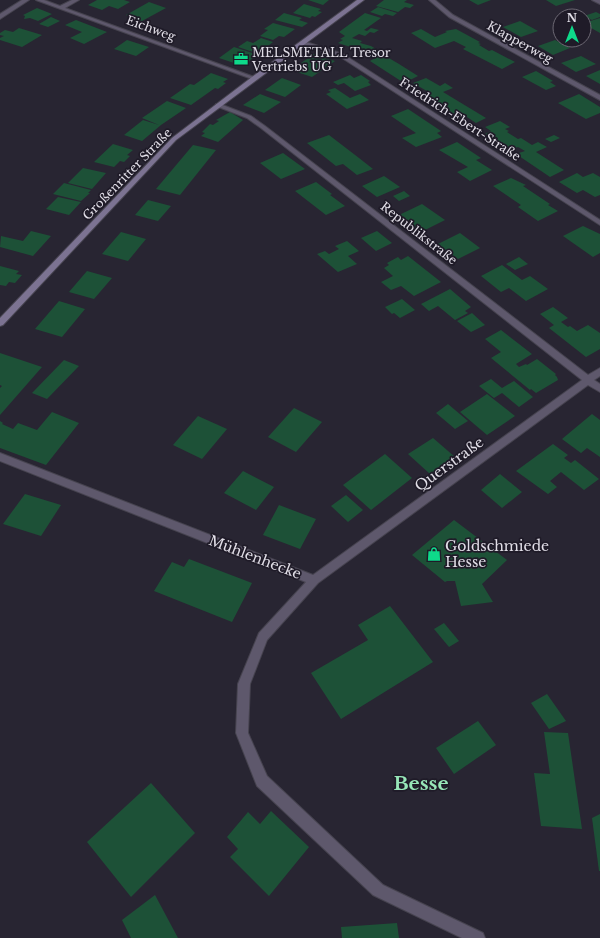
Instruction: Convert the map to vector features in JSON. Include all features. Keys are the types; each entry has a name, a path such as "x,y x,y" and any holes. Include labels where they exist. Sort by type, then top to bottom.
{"main road":[{"name":"Großenritter Straße","path":"0,323 174,139 254,78 362,0"}],"street":[{"path":"0,17 26,0"},
{"name":"Eichweg","path":"39,0 62,7 254,78"},
{"path":"62,7 76,0"},
{"name":"Klapperweg","path":"434,0 451,16 600,98"},
{"path":"595,0 600,2"},
{"name":"Friedrich-Ebert-Straße","path":"303,43 341,55 600,223"},
{"name":"Republikstraße","path":"218,105 248,117 262,127 600,389"},
{"name":"Querstraße","path":"314,580 600,371"},
{"name":"Mühlenhecke","path":"0,457 314,580 263,637 244,684 242,733 262,780 378,890 478,938"}],"building":[{"path":"97,0 124,0 130,2 118,9 109,6 102,10 88,5"},
{"path":"308,0 329,0 323,5"},
{"path":"384,0 407,0 404,2 414,5 410,8 405,7 398,12 376,6"},
{"path":"469,0 491,0 478,5"},
{"path":"546,0 575,0 556,6"},
{"path":"149,2 166,8 142,21 126,15"},
{"path":"304,4 321,9 318,11 322,12 315,17 312,16 310,18 293,13"},
{"path":"378,7 397,13 393,16 385,14 382,16 370,12"},
{"path":"37,8 52,14 38,21 30,18 24,19 25,16 23,15"},
{"path":"596,12 600,14 600,17 592,20 592,13"},
{"path":"284,13 302,18 299,20 308,23 302,27 275,20"},
{"path":"365,13 381,18 364,30 367,31 371,28 379,30 374,33 370,32 365,36 359,34 352,38 362,41 360,43 371,46 381,52 370,56 360,50 338,43 343,40 340,39 345,36 339,32"},
{"path":"51,17 60,21 48,27 39,24"},
{"path":"600,18 600,33 592,28 592,20"},
{"path":"76,20 107,32 84,44 70,38 82,32 65,25"},
{"path":"520,21 538,31 521,37 503,27"},
{"path":"273,23 295,29 284,37 279,36 273,40 260,36 268,30 264,29"},
{"path":"19,28 42,35 22,47 0,40 0,38 4,36 0,35 0,33 5,30 13,32"},
{"path":"421,29 435,37 447,32 445,31 456,29 480,42 478,43 481,44 479,45 489,51 492,50 515,62 502,69 463,49 466,47 454,41 435,48 411,33"},
{"path":"261,38 273,42 259,54 238,47 247,41 253,43"},
{"path":"127,40 149,47 136,56 114,49"},
{"path":"552,41 552,48 570,48 553,55 538,46"},
{"path":"234,47 258,55 243,66 219,58"},
{"path":"314,54 335,61 312,77 291,70"},
{"path":"382,54 418,76 404,83 370,61"},
{"path":"581,56 596,64 576,72 561,63"},
{"path":"600,70 600,84 586,76"},
{"path":"536,71 553,81 550,82 556,86 546,90 522,77"},
{"path":"211,73 228,79 223,82 226,83 218,89 215,88 191,105 170,98 190,84 194,85"},
{"path":"350,75 354,78 361,75 370,81 368,82 371,85 355,91 344,83 338,85 333,82"},
{"path":"282,78 301,85 285,97 265,90"},
{"path":"426,78 440,86 445,83 453,88 443,92 486,118 476,123 467,117 460,119 457,118 459,117 427,97 432,94 413,83"},
{"path":"335,88 350,98 360,94 369,100 347,109 326,94 331,92 328,90"},
{"path":"260,94 281,102 264,113 243,105"},
{"path":"579,94 600,107 600,113 586,119 558,103"},
{"path":"167,101 186,108 161,125 142,141 124,135 143,120 159,125 142,118"},
{"path":"408,109 441,131 437,133 442,137 416,147 402,138 416,133 391,116"},
{"path":"230,112 243,120 218,142 201,136 205,133 202,132 210,124 213,125 219,121 216,120"},
{"path":"500,121 510,127 505,129 509,131 507,132 518,139 521,138 532,145 538,142 547,147 536,152 564,170 550,177 516,154 525,151 518,147 509,150 485,134 491,131 485,127"},
{"path":"329,135 373,169 357,175 343,164 336,166 307,143"},
{"path":"554,135 560,138 551,142 545,139"},
{"path":"457,142 481,158 476,160 492,170 470,181 457,172 468,167 439,150"},
{"path":"113,144 133,150 127,155 130,156 124,162 120,161 114,167 94,162"},
{"path":"193,145 216,150 180,195 156,189"},
{"path":"283,153 305,169 281,179 260,163"},
{"path":"83,168 106,173 92,189 68,183"},
{"path":"577,173 583,177 593,173 600,177 600,195 595,197 583,190 577,193 559,182"},
{"path":"384,176 400,187 377,197 362,186"},
{"path":"511,178 526,185 523,186 558,211 538,221 518,207 521,205 493,186"},
{"path":"316,182 345,206 326,215 295,191"},
{"path":"64,183 91,190 88,193 90,193 81,201 53,194"},
{"path":"404,191 410,196 399,201 393,196"},
{"path":"58,197 81,202 69,215 46,209"},
{"path":"148,200 171,206 158,221 135,215"},
{"path":"422,204 445,220 421,232 399,215"},
{"path":"583,226 600,234 600,253 593,257 563,236"},
{"path":"31,231 51,236 33,256 0,247 1,236 23,241"},
{"path":"377,231 392,243 376,251 361,238"},
{"path":"121,232 146,239 128,261 102,254"},
{"path":"460,233 480,248 458,259 438,244"},
{"path":"347,241 359,251 348,256 357,264 338,272 317,254 325,251 329,254 339,249 335,246"},
{"path":"408,256 441,282 414,296 401,286 391,290 381,282 393,276 384,268 389,265 387,263 398,257 401,260"},
{"path":"519,257 528,264 515,270 506,264"},
{"path":"502,265 522,280 530,276 548,289 526,301 509,288 501,292 481,276"},
{"path":"0,266 19,271 16,274 22,275 15,283 9,282 6,286 0,285"},
{"path":"87,271 112,278 94,299 69,292"},
{"path":"450,289 471,307 465,311 468,313 455,320 438,306 429,311 421,304"},
{"path":"402,299 415,310 400,318 394,313 392,314 385,307"},
{"path":"59,301 85,309 62,337 35,329"},
{"path":"553,307 568,318 561,322 568,327 570,326 577,331 588,325 600,333 600,349 586,357 549,328 554,325 540,314"},
{"path":"472,313 485,325 471,332 457,321"},
{"path":"501,330 532,354 516,364 519,367 526,364 527,365 537,359 556,374 555,375 558,380 536,393 531,389 530,390 491,358 501,352 485,339"},
{"path":"0,353 42,367 0,415 0,388 2,386 0,385"},
{"path":"64,360 79,366 47,399 32,393"},
{"path":"491,379 502,388 514,381 533,397 519,407 502,393 494,398 479,386"},
{"path":"487,394 515,416 487,435 460,412"},
{"path":"448,404 468,421 455,429 436,413"},
{"path":"294,408 322,422 296,452 268,437"},
{"path":"52,412 79,423 46,465 0,448 0,421 3,423 2,424 13,429 18,423 37,430"},
{"path":"592,414 600,420 600,457 587,448 581,453 562,439"},
{"path":"198,416 227,429 202,459 173,445"},
{"path":"433,438 455,457 430,474 408,454"},
{"path":"553,444 568,455 564,458 571,463 575,460 599,479 584,490 561,472 550,481 557,487 548,494 516,471"},
{"path":"385,454 412,478 371,510 343,485"},
{"path":"243,471 274,487 256,510 224,493"},
{"path":"500,474 522,492 502,508 481,490"},
{"path":"25,494 61,505 41,536 3,524"},
{"path":"346,495 363,510 348,522 331,506"},
{"path":"279,505 316,519 300,549 263,535"},
{"path":"454,520 507,560 482,584 493,602 461,606 455,581 445,582 412,555"},
{"path":"189,559 252,583 232,622 154,591 172,562 184,567"},
{"path":"390,606 433,662 341,719 311,673 368,640 358,625"},
{"path":"444,623 459,641 449,647 434,629"},
{"path":"547,694 566,721 549,729 531,703"},
{"path":"478,721 496,745 454,774 436,748"},
{"path":"544,732 568,733 582,829 541,826 534,773 550,774"},
{"path":"151,783 195,833 131,897 87,842"},
{"path":"271,811 309,847 269,896 230,857 238,849 227,837 248,812 260,824"},
{"path":"600,814 600,871 599,871 592,818"},
{"path":"155,895 178,938 131,938 122,920"},
{"path":"397,923 399,938 342,938 341,927"}],"place":[{"name":"MELSMETALL Tresor Vertriebs UG","path":"241,59"},
{"name":"Goldschmiede Hesse","path":"434,554"}],"district":[{"name":"Besse","path":"421,783"}]}
